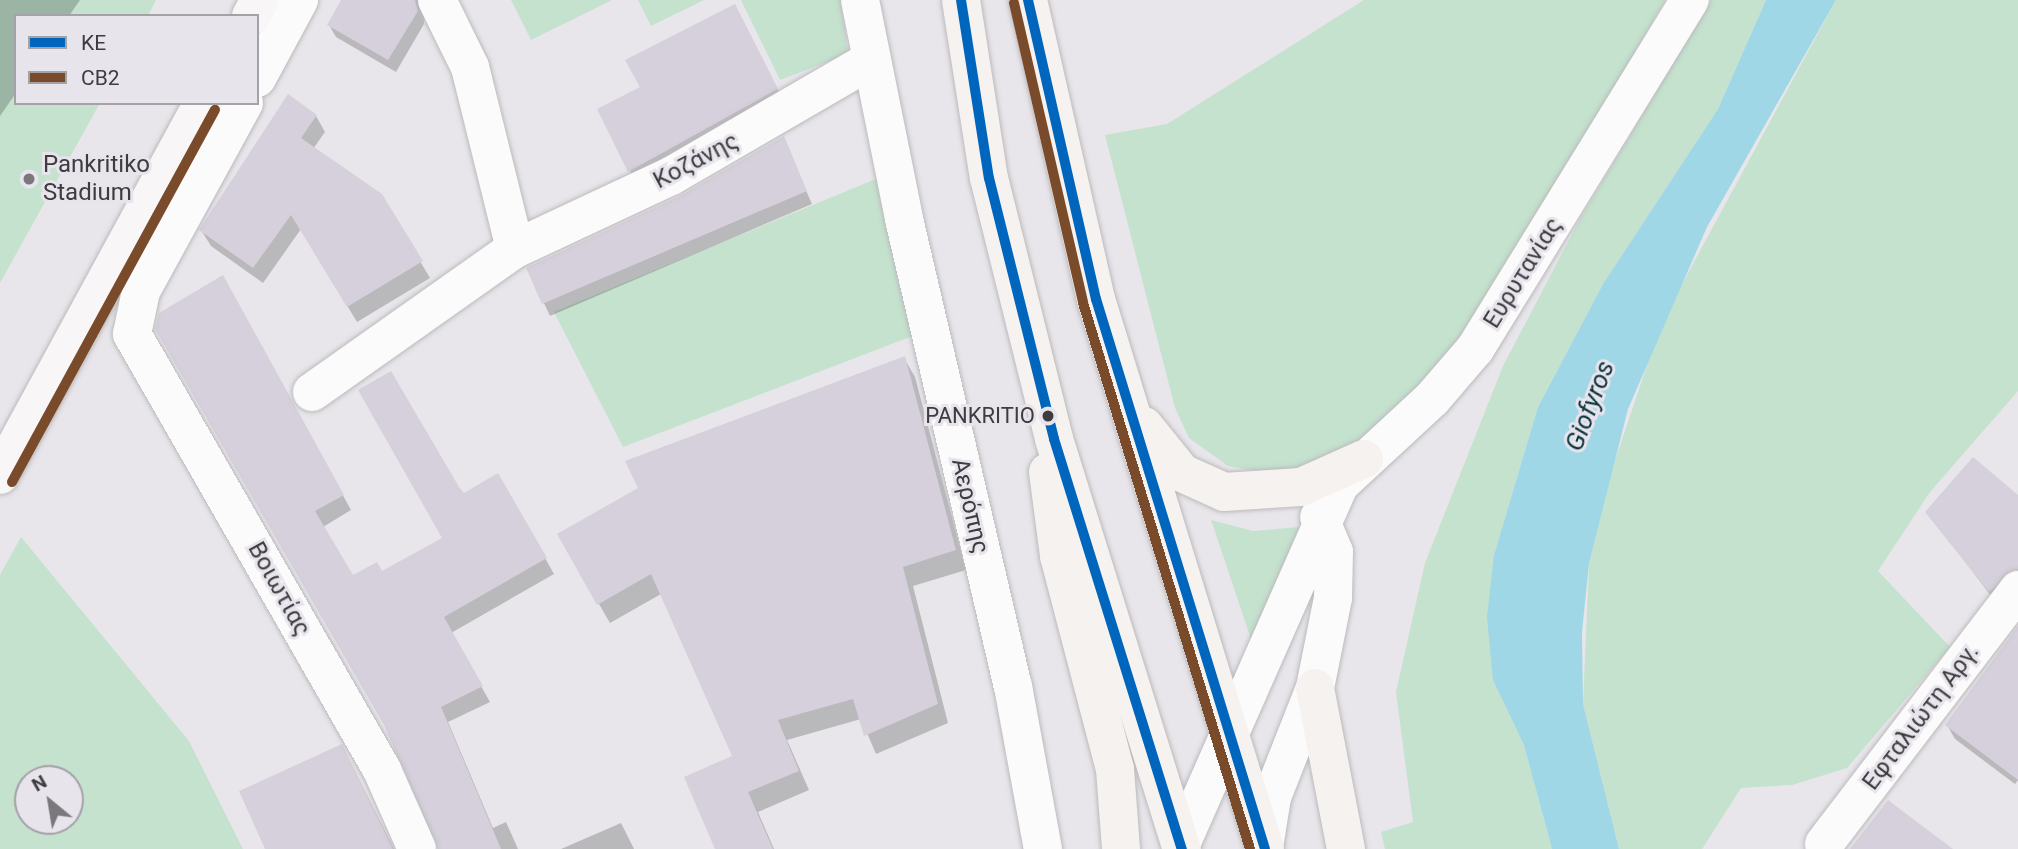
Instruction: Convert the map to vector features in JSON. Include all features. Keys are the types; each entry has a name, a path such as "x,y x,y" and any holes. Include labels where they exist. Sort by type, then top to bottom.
{"main road":[{"path":"961,0 989,178 1054,439 1182,847"},
{"path":"1028,0 1096,299 1231,727 1264,848"},
{"path":"0,475 202,105"},
{"path":"1128,403 1170,462 1193,482 1224,492 1301,487 1364,459"},
{"path":"1054,439 1048,468 1053,524 1115,769 1121,849"},
{"path":"1315,688 1346,849"}],"street":[{"path":"259,74 299,0"},
{"path":"437,0 470,67 514,249"},
{"name":"Αερόπης","path":"860,0 870,60 1013,687 1042,849"},
{"name":"Ευρυτανίας","path":"1182,847 1319,517 1364,459 1432,400 1475,349 1690,0"},
{"name":"Κοζάνης","path":"312,392 514,249 671,176 870,60"},
{"name":"Βοιωτίας","path":"243,105 141,291 132,334 382,770 417,849"},
{"path":"1264,848 1272,797 1315,688 1336,572 1319,517"},
{"name":"Εφταλιώτη Αργ.","path":"1824,844 2018,590"}],"green space":[{"name":"Pankritiko Stadium","path":"0,0 156,0 149,14 14,14 14,105 99,105 0,283"},
{"path":"511,0 612,0 531,40"},
{"path":"638,0 704,0 651,26"},
{"path":"741,0 841,0 848,54 780,80"},
{"path":"1364,0 1665,0 1472,334 1356,446 1304,467 1262,472 1228,466 1189,438 1175,408 1105,135 1167,124"},
{"path":"1711,0 1766,0 1718,109 1603,284 1538,407 1494,555 1493,679 1524,745 1552,849 1385,849 1381,832 1413,822 1396,692 1425,563 1503,366 1579,221"},
{"path":"1836,0 2018,0 2018,391 1930,492 1878,571 1950,647 1847,768 1792,785 1741,788 1702,849 1619,849 1583,704 1589,563 1605,490 1662,321"},
{"path":"878,178 915,335 623,447 554,312"},
{"path":"1211,520 1253,531 1300,527 1253,645"},
{"path":"21,537 189,741 243,849 0,849 0,575"}],"water":[{"name":"Giofyros","path":"1766,0 1836,0 1707,227 1628,409 1589,563 1582,632 1583,704 1619,849 1552,849 1524,745 1493,680 1487,617 1494,555 1538,407 1603,284 1718,109"}],"building":[{"path":"341,0 415,0 418,11 388,60 327,25"},
{"path":"735,4 778,89 628,172 597,109 640,87 625,60"},
{"path":"288,94 317,115 301,138 382,194 423,261 347,307 291,215 253,268 199,230"},
{"path":"784,136 807,191 542,304 526,268 680,196"},
{"path":"223,275 344,495 315,511 353,575 377,562 382,571 442,538 358,390 391,371 464,493 498,473 547,558 444,617 483,686 441,707 501,849 438,849 384,725 155,329 159,313"},
{"path":"905,356 956,550 903,567 938,704 864,736 853,699 778,720 799,771 748,792 773,849 715,849 684,777 732,756 651,574 597,605 557,534 638,488 625,461"},
{"path":"1973,457 2018,495 2018,569 1989,592 1925,512"},
{"path":"2018,626 2018,780 1945,725"},
{"path":"342,744 393,849 265,849 239,791"},
{"path":"1888,800 1953,849 1850,849"}],"transit line":[{"name":"KE","path":"961,0 989,178 1054,439 1182,849"},
{"name":"KE","path":"1028,0 1096,299 1265,849"},
{"name":"CB2","path":"1014,3 1083,303 1250,849"},
{"name":"CB2","path":"12,482 215,110"}],"place":[{"name":"Pankritiko Stadium","path":"29,179"},
{"name":"PANKRITIO","path":"1048,416"}]}
